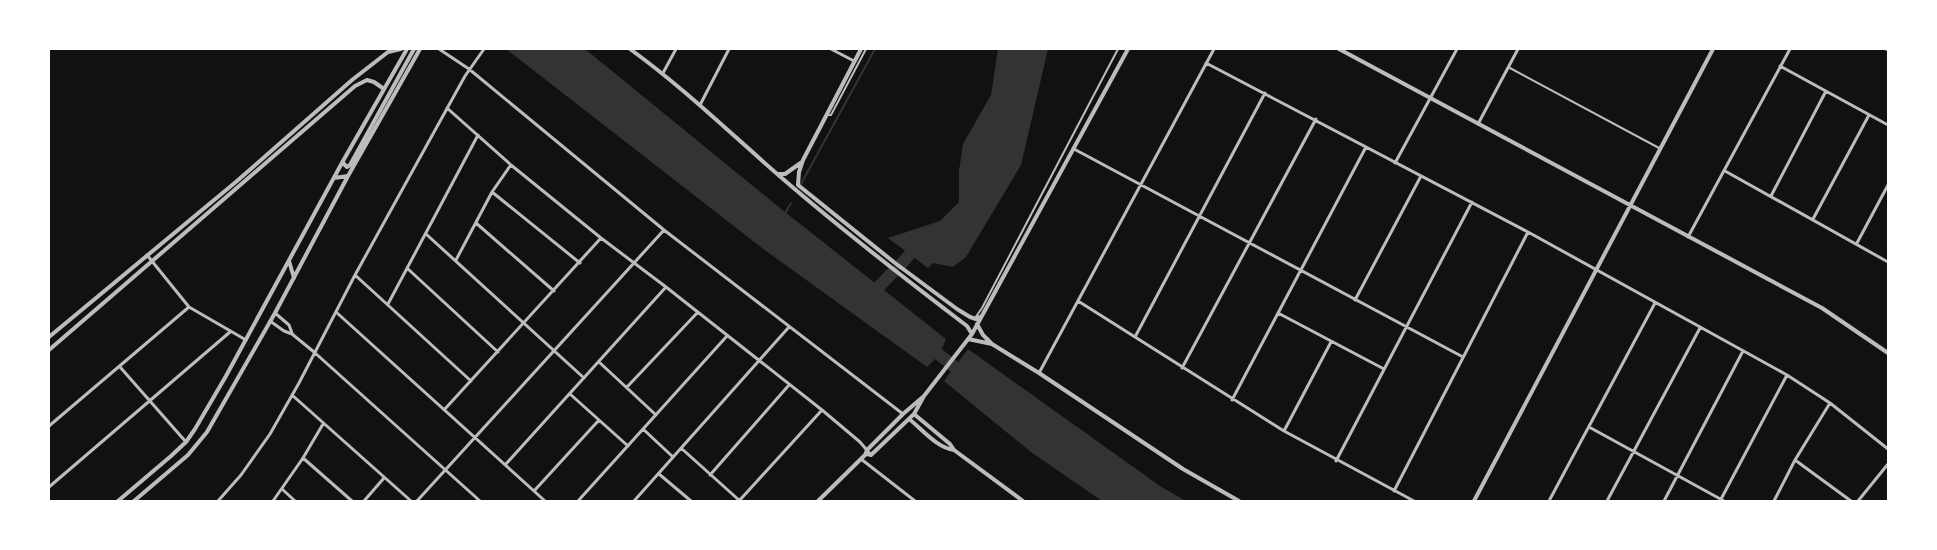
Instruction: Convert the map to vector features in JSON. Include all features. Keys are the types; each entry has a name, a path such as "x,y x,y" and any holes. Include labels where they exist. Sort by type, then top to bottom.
{"street":[{"path":"49,337 237,181 352,80 388,52 400,49"},
{"path":"121,500 186,442 199,422 407,49"},
{"path":"343,161 345,166 350,165 414,49"},
{"path":"134,501 181,462 200,441 270,321 348,176 420,49"},
{"path":"440,49 469,69 664,230 903,414"},
{"path":"218,501 252,462 292,395 355,275 447,108 469,69 484,49"},
{"path":"630,49 663,73 778,174 926,295 967,326 972,334"},
{"path":"663,73 676,49"},
{"path":"700,105 729,49"},
{"path":"831,49 854,61"},
{"path":"861,49 829,115 803,160 798,185 954,307 974,319 981,316"},
{"path":"868,453 903,414 924,396 972,334 1128,49"},
{"path":"1040,373 1214,49"},
{"path":"1339,49 1822,308 1888,353"},
{"path":"1395,163 1457,49"},
{"path":"1478,124 1518,49"},
{"path":"1474,501 1712,49"},
{"path":"1688,237 1790,49"},
{"path":"1206,62 1528,232 1787,375 1830,403 1888,449"},
{"path":"1780,66 1888,125"},
{"path":"49,350 151,260 355,86 367,80 384,89"},
{"path":"1771,196 1826,91"},
{"path":"1135,337 1198,215 1265,93"},
{"path":"447,108 511,165 601,238 822,410 868,453"},
{"path":"1813,218 1869,115"},
{"path":"1182,368 1316,119"},
{"path":"388,304 478,136"},
{"path":"1232,400 1366,147"},
{"path":"1074,149 1463,357"},
{"path":"778,174 792,171 803,160"},
{"path":"456,260 492,192 511,165"},
{"path":"1725,171 1813,218 1888,262"},
{"path":"334,178 348,176"},
{"path":"1355,300 1420,176"},
{"path":"1857,243 1888,185"},
{"path":"492,192 580,263"},
{"path":"1336,461 1472,202"},
{"path":"476,223 554,291"},
{"path":"417,501 664,230"},
{"path":"1394,491 1528,232"},
{"path":"426,234 584,378"},
{"path":"444,410 601,238"},
{"path":"147,255 190,307 246,340"},
{"path":"289,261 294,278"},
{"path":"408,269 498,352"},
{"path":"355,275 471,381"},
{"path":"505,465 666,287"},
{"path":"926,295 929,289"},
{"path":"1078,300 1232,400 1336,461 1414,501"},
{"path":"1549,501 1655,303"},
{"path":"49,426 190,307"},
{"path":"950,313 954,307"},
{"path":"275,312 289,325 292,334"},
{"path":"336,312 545,501"},
{"path":"626,388 698,312"},
{"path":"1278,313 1384,369"},
{"path":"270,321 284,332 292,334 314,352 480,501"},
{"path":"977,324 983,335 992,344 1040,373 1183,469 1239,501"},
{"path":"634,501 789,327"},
{"path":"1607,501 1700,328"},
{"path":"49,486 230,332"},
{"path":"578,501 727,336"},
{"path":"968,339 992,344"},
{"path":"1284,431 1331,342"},
{"path":"1664,501 1743,351"},
{"path":"599,362 656,415"},
{"path":"120,367 186,442"},
{"path":"1588,427 1722,501 1787,375"},
{"path":"710,474 789,385"},
{"path":"570,394 628,446"},
{"path":"292,395 411,501"},
{"path":"818,501 861,459 909,419 924,396"},
{"path":"1774,501 1795,460 1830,403"},
{"path":"681,448 740,501 822,410"},
{"path":"914,414 950,444 954,450 1023,501"},
{"path":"909,419 940,445 954,450"},
{"path":"534,491 599,420"},
{"path":"273,501 303,458 323,424"},
{"path":"643,429 673,457"},
{"path":"303,458 352,501"},
{"path":"861,459 915,501"},
{"path":"1795,460 1851,501"},
{"path":"1858,501 1888,464"},
{"path":"659,474 689,501"},
{"path":"364,501 384,478"},
{"path":"282,489 295,501"},
{"path":"905,501 909,497"}],"lane":[{"path":"829,115 866,49"},
{"path":"974,319 982,308 1118,49"},
{"path":"1508,68 1659,148"}],"shaded area":[{"path":"506,49 585,49 785,212 946,339 939,355 927,367 762,248"},
{"path":"998,49 1048,49 1021,165 966,257 953,267 933,263 928,268 888,238 940,221 959,202 959,171 963,144 991,95"},
{"path":"968,349 1160,486 1186,501 1102,501 1031,452 944,381"}],"waterway":[{"path":"801,184 875,49"},
{"path":"785,213 791,203"},
{"path":"901,264 914,250 925,249"},
{"path":"868,298 893,272"},
{"path":"926,344 967,377"}]}
